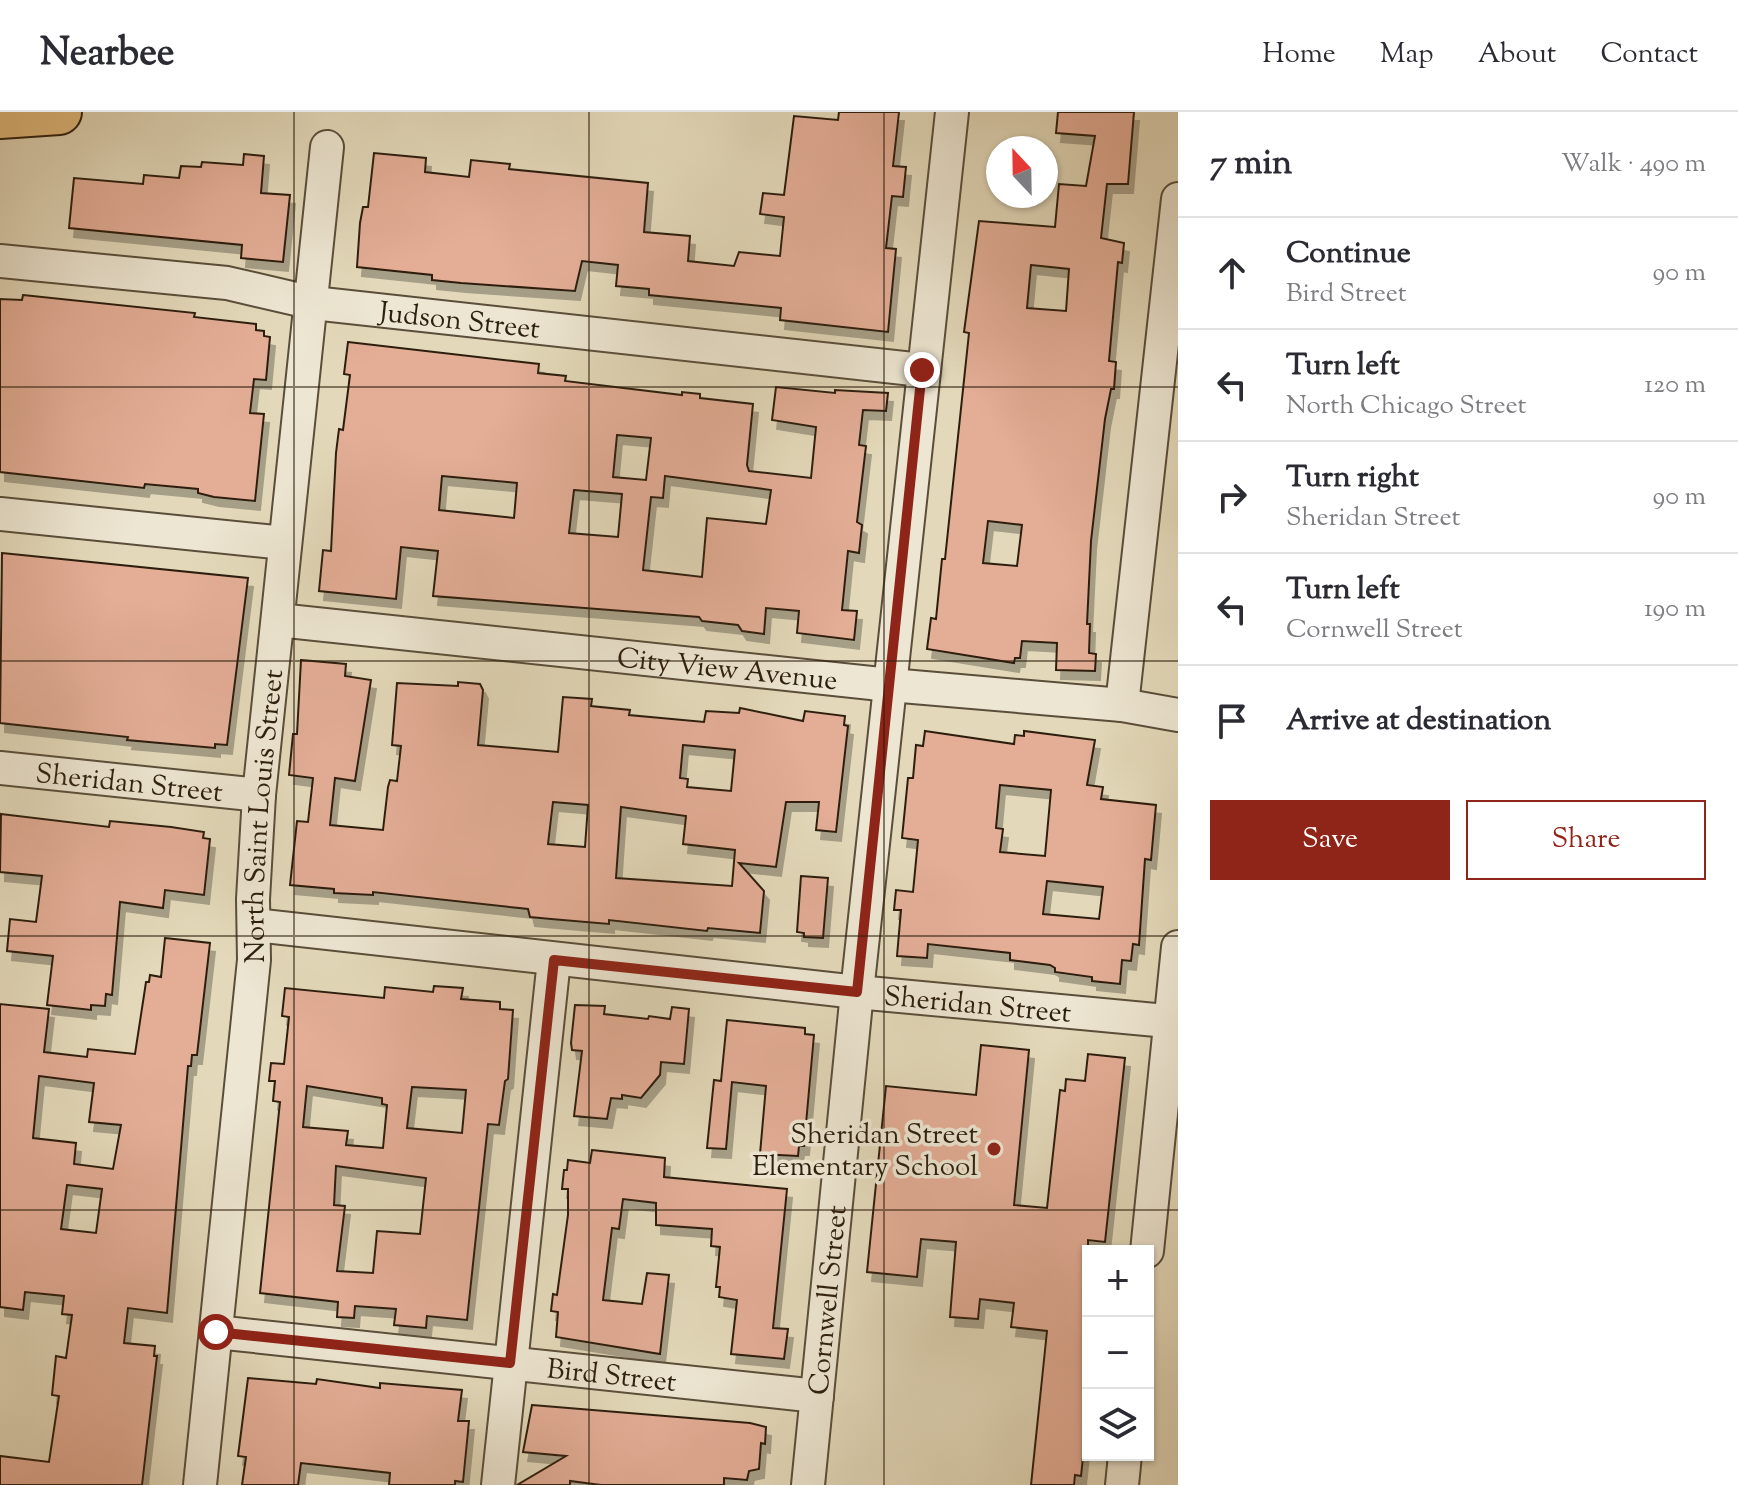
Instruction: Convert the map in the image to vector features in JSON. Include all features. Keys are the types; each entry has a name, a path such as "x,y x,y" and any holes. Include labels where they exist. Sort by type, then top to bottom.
{"highway":[{"path":"0,116 59,112"}],"street":[{"name":"Cornwell Street","path":"808,1485 922,370 952,112"},
{"name":"North Saint Louis Street","path":"200,1485 242,1089 254,925 259,795 327,147"},
{"path":"1122,705 1178,199"},
{"name":"Judson Street","path":"0,261 227,283 313,303 922,370"},
{"path":"0,514 285,543"},
{"name":"City View Avenue","path":"278,620 890,685 1122,705 1178,715"},
{"name":"Sheridan Street","path":"0,768 259,795"},
{"name":"Sheridan Street","path":"254,925 857,992 1174,1022"},
{"path":"1148,1245 1174,1022 1178,947"},
{"path":"498,1485 554,960"},
{"name":"Bird Street","path":"216,1332 817,1396"},
{"path":"1122,1485 1124,1461"}],"building":[{"path":"839,112 899,112 893,166 906,167 903,197 892,196 886,248 896,249 888,332 780,320 781,308 649,295 649,289 616,286 618,265 582,261 575,291 432,280 432,275 357,267 360,223 363,207 368,207 374,153 426,158 425,172 469,177 471,160 510,164 509,169 648,183 644,232 690,236 688,261 734,266 739,252 780,256 784,217 760,214 763,193 784,195 794,116 838,120"},
{"path":"1058,112 1134,112 1128,184 1107,184 1101,238 1124,243 1122,263 1118,262 1109,361 1116,362 1114,389 1111,389 1105,419 1091,541 1087,624 1090,624 1089,653 1096,654 1095,671 1056,670 1057,643 1022,641 1020,658 1015,658 1014,663 927,649 931,618 936,619 942,559 945,559 969,333 964,332 979,221 1055,227 1059,184 1086,186 1095,136 1056,133","holes":["1031,265 1069,269 1066,311 1027,308","988,521 1022,525 1017,566 983,563"]},
{"path":"244,154 264,156 261,193 290,195 283,262 241,258 242,245 69,228 74,178 143,184 144,175 179,178 181,166 201,167 202,162 243,165"},
{"path":"23,295 195,313 194,317 256,324 256,330 264,331 264,336 270,337 266,380 254,379 250,413 264,414 255,501 214,497 198,493 198,489 145,484 144,488 0,472 0,299 22,300"},
{"path":"348,342 539,364 538,373 566,376 565,381 682,395 682,392 700,394 700,398 753,404 749,471 811,478 816,427 772,420 776,387 835,393 835,390 888,393 886,411 863,410 859,445 866,446 857,522 862,525 859,553 848,551 842,610 857,611 854,640 797,633 799,611 766,608 764,634 742,631 738,625 702,621 699,617 433,596 438,551 401,547 396,599 319,591 323,550 331,551 336,453 339,429 343,430 350,375 344,374","holes":["617,435 651,438 646,480 613,477","442,476 517,483 514,518 439,510","665,476 771,490 766,524 707,518 702,577 643,570 651,497 663,498","574,490 622,494 618,537 569,533"]},
{"path":"2,553 248,578 227,745 215,744 215,748 127,740 128,737 0,723"},
{"path":"301,660 346,664 345,676 371,680 355,781 335,778 330,825 383,830 388,787 390,780 397,781 401,746 392,745 397,683 480,684 483,690 478,745 558,752 563,697 592,699 591,706 630,710 629,715 704,722 706,711 739,713 740,708 803,721 805,711 845,716 844,725 848,726 836,832 816,830 819,802 786,802 776,867 739,863 764,891 760,933 708,928 707,931 609,920 609,924 530,917 528,909 373,892 373,895 334,893 334,889 290,885 297,821 308,822 313,778 289,775 293,734 297,734","holes":["683,745 735,750 731,791 687,787 688,779 680,778","553,802 588,805 585,847 548,844","621,807 686,816 683,844 735,850 732,886 616,878"]},
{"path":"925,731 1014,744 1015,735 1024,736 1024,731 1095,740 1087,785 1103,787 1101,799 1156,805 1151,860 1145,859 1139,945 1133,944 1131,961 1122,960 1120,984 1055,972 1050,965 1010,960 1010,953 928,944 927,958 897,956 901,910 894,910 896,890 913,892 918,840 902,838 908,778 913,778 916,745 923,746","holes":["1000,785 1051,790 1045,856 1000,852 1003,829 996,828","1047,881 1103,887 1099,919 1043,914"]},
{"path":"1,814 109,827 110,821 204,832 203,838 210,839 204,895 165,890 163,908 120,902 112,995 106,994 105,1006 91,1005 91,1010 47,1005 53,956 7,951 10,919 36,922 42,876 0,872"},
{"path":"801,876 828,878 823,938 804,937 804,933 797,932"},
{"path":"165,938 210,943 197,1055 192,1055 191,1066 188,1066 167,1313 128,1308 124,1343 155,1346 154,1356 157,1356 142,1485 0,1485 0,1456 49,1462 59,1396 52,1395 56,1356 66,1358 72,1315 62,1314 64,1296 25,1292 23,1310 0,1307 0,1004 49,1009 44,1052 87,1057 88,1049 135,1054 146,982 149,982 150,975 161,977","holes":["39,1076 94,1083 89,1122 121,1125 113,1169 74,1164 76,1143 33,1138","67,1185 102,1189 96,1233 61,1229"]},
{"path":"434,986 463,988 461,999 500,1002 500,1009 513,1010 508,1079 505,1081 499,1125 488,1124 467,1320 427,1316 426,1328 394,1325 396,1309 355,1306 354,1318 337,1317 338,1302 260,1293 280,1102 273,1101 275,1081 269,1081 271,1063 284,1064 289,1017 282,1016 285,988 384,998 385,987 433,992","holes":["307,1086 382,1098 382,1104 387,1105 383,1148 346,1145 348,1131 303,1127","412,1087 466,1090 462,1133 407,1128","336,1166 426,1178 420,1234 377,1231 373,1273 337,1271 345,1206 334,1205"]},
{"path":"575,1005 605,1006 604,1014 648,1019 649,1016 670,1019 672,1007 689,1009 684,1064 661,1062 660,1075 641,1098 622,1095 622,1099 611,1098 607,1119 574,1116 582,1051 572,1050"},
{"path":"727,1020 805,1028 805,1034 814,1035 804,1146 799,1146 798,1156 760,1154 766,1086 732,1082 726,1149 707,1148 714,1080 721,1081"},
{"path":"981,1045 1029,1050 1014,1205 1047,1208 1060,1090 1065,1091 1066,1079 1085,1081 1088,1054 1125,1058 1105,1242 1088,1240 1088,1245 1082,1245 1083,1461 1081,1476 1075,1475 1074,1485 1031,1485 1047,1331 1011,1327 1014,1303 980,1299 978,1319 950,1317 956,1242 921,1239 917,1277 867,1272 886,1086 976,1095"},
{"path":"592,1150 665,1158 664,1177 787,1189 773,1328 788,1329 784,1359 731,1354 737,1300 719,1297 720,1287 716,1287 720,1247 711,1246 712,1229 656,1225 656,1203 623,1199 619,1229 612,1228 603,1300 642,1304 647,1273 669,1275 660,1354 556,1337 558,1312 551,1311 553,1294 557,1295 568,1215 568,1189 562,1189 564,1170 567,1170 568,1160 590,1163"},
{"path":"248,1378 316,1384 317,1379 380,1388 380,1383 462,1390 458,1421 469,1421 463,1482 455,1481 455,1485 389,1485 390,1473 301,1463 298,1485 242,1485 246,1457 238,1456"},
{"path":"532,1405 750,1423 766,1427 765,1444 761,1443 759,1469 749,1471 747,1480 724,1478 724,1485 601,1485 570,1481 570,1485 517,1485 566,1456 523,1452"}],"place":[{"name":"Sheridan Street Elementary School","path":"994,1149"}],"route":[{"path":"216,1332 510,1363 554,960 857,992 922,370"}]}
